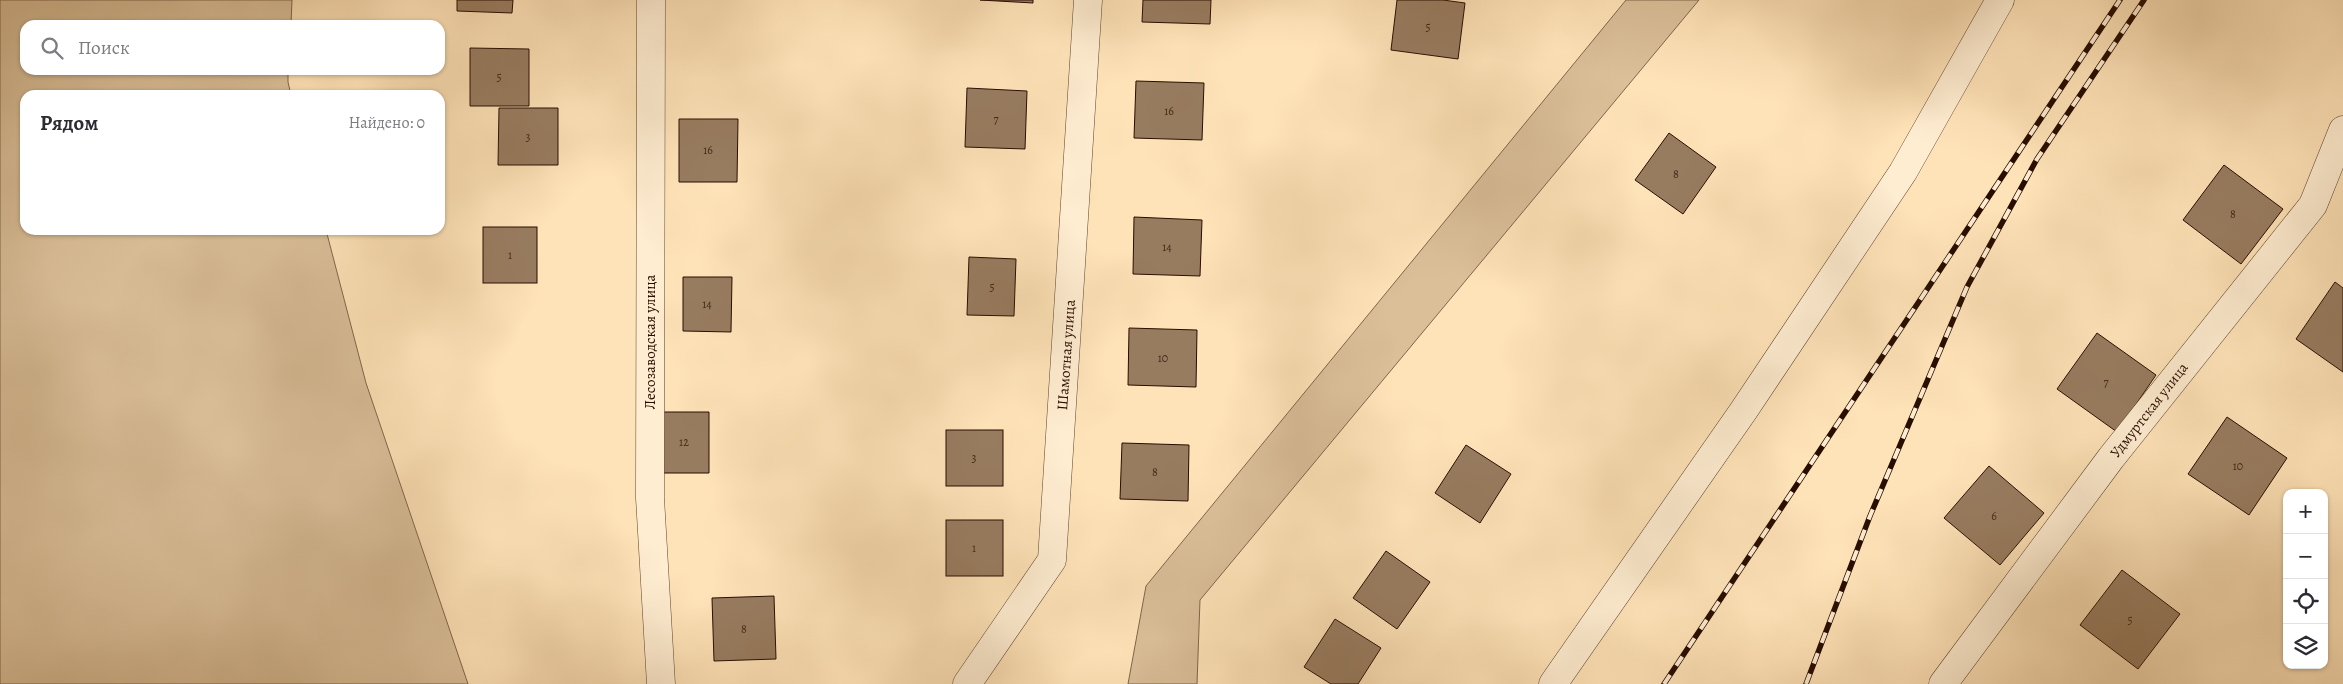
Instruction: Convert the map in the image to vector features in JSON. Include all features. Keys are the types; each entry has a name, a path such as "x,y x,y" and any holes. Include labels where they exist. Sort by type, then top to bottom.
{"street":[{"name":"Лесозаводская улица","path":"651,0 650,498 661,684"},
{"name":"Шамотная улица","path":"967,684 1052,560 1088,0"},
{"path":"1554,684 1744,410 1903,172 2000,0"},
{"name":"Удмуртская улица","path":"1943,684 2111,458 2312,205 2343,130"}],"shaded area":[{"path":"0,0 292,0 291,20 20,20 20,75 288,75 290,90 20,90 20,235 327,235 366,383 468,684 0,684"},
{"path":"1626,0 1699,0 1200,600 1197,684 1128,684 1146,586"}],"building":[{"path":"457,0 513,0 512,13 457,11"},
{"path":"980,0 1033,0 1033,3"},
{"path":"1143,0 1211,0 1210,24 1142,22"},
{"path":"1397,0 1443,0 1465,3 1458,59 1391,50"},
{"path":"470,48 529,49 529,106 470,106"},
{"path":"1136,81 1204,83 1202,140 1134,138"},
{"path":"967,88 1027,91 1025,149 965,147"},
{"path":"499,108 558,108 558,165 498,165"},
{"path":"679,119 738,119 737,182 679,182"},
{"path":"1669,133 1716,167 1683,214 1635,180"},
{"path":"2224,165 2283,209 2241,264 2183,220"},
{"path":"1134,217 1202,220 1200,276 1133,274"},
{"path":"483,227 537,227 537,283 483,283"},
{"path":"969,257 1016,259 1014,316 967,315"},
{"path":"683,277 732,277 731,332 683,331"},
{"path":"2335,282 2343,288 2343,372 2296,339"},
{"path":"1129,328 1197,330 1196,387 1128,385"},
{"path":"2097,333 2156,375 2117,432 2057,389"},
{"path":"659,412 709,412 709,473 658,473"},
{"path":"2227,417 2287,458 2249,515 2188,474"},
{"path":"946,430 1003,430 1003,486 946,486"},
{"path":"1122,443 1189,445 1188,501 1120,499"},
{"path":"1466,445 1511,474 1480,523 1435,493"},
{"path":"1989,466 2044,513 2000,565 1944,518"},
{"path":"946,520 1003,520 1003,576 946,576"},
{"path":"1386,551 1430,582 1397,629 1353,598"},
{"path":"2122,570 2180,614 2138,669 2080,625"},
{"path":"774,596 776,659 714,661 712,598"},
{"path":"1335,619 1381,648 1358,684 1331,684 1304,667"}],"railway":[{"path":"1664,684 2120,0"},
{"path":"1806,684 1870,516 1967,287 2037,159 2144,0"}]}
